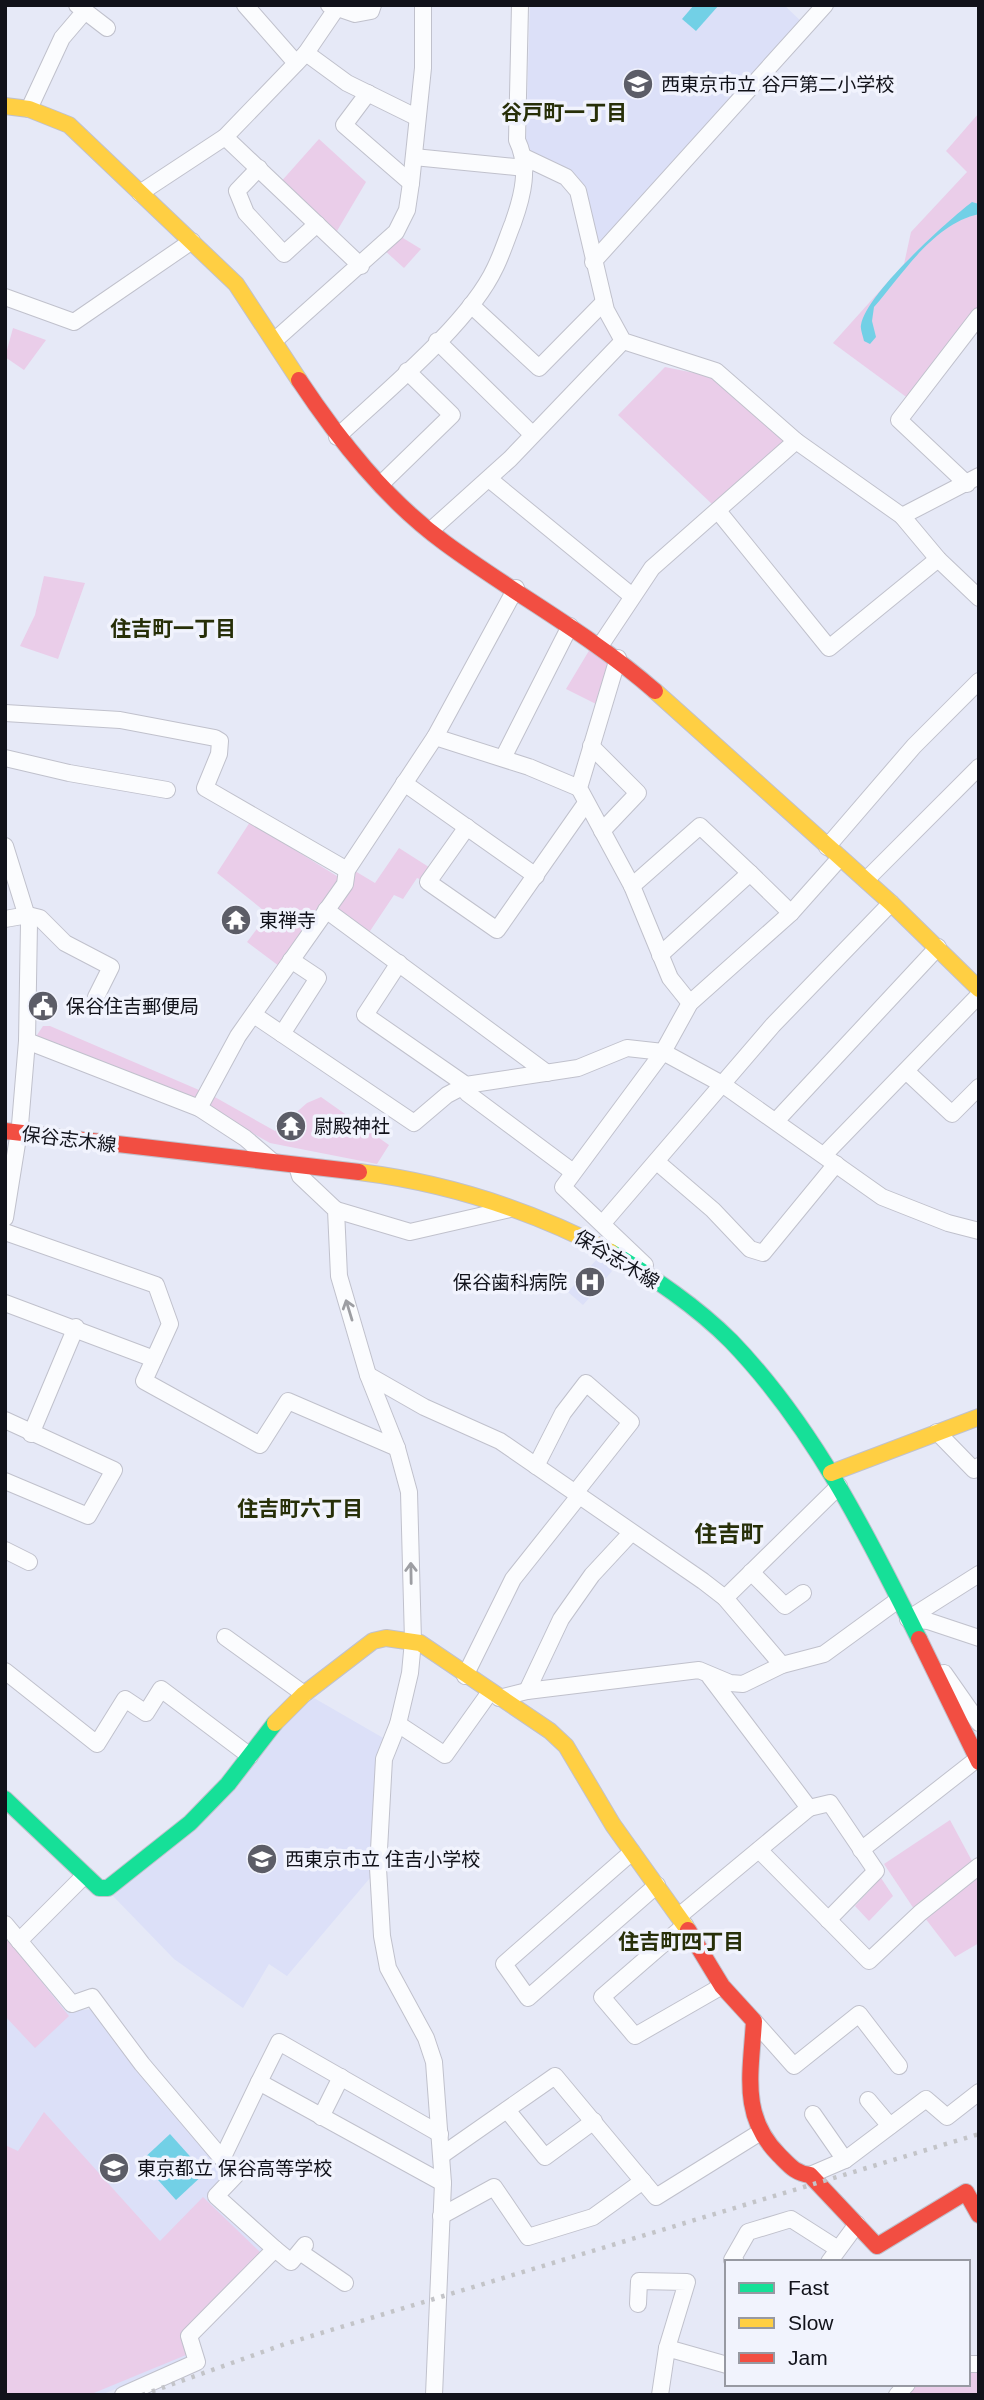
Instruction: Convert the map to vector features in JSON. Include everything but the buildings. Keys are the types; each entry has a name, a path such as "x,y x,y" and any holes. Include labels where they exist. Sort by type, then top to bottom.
{"street":[{"path":"245,5 301,58 416,117"},
{"path":"140,193 225,136 301,58 332,7 355,14 371,11 373,5"},
{"path":"274,341 396,232 407,210 423,68 423,5"},
{"path":"337,437 471,306 495,270 518,207 525,163 517,140 520,5"},
{"path":"593,262 825,5"},
{"path":"29,109 62,38 81,8 107,28"},
{"path":"368,93 344,125 411,183"},
{"path":"5,106 29,109 69,125 192,240 236,284 337,437 430,531 618,658 833,853 891,902 979,989"},
{"path":"225,136 361,266"},
{"path":"414,157 525,163 566,177 578,191 604,302 623,341 716,371 796,441 902,516 938,559 979,598"},
{"path":"259,168 237,191 246,214 284,254 317,224"},
{"path":"5,297 74,322 192,240"},
{"path":"471,306 539,368 604,302"},
{"path":"902,516 973,480 899,420 979,316"},
{"path":"437,341 533,434"},
{"path":"430,531 489,479 623,341"},
{"path":"381,484 452,415 407,371"},
{"path":"600,646 652,568 796,441"},
{"path":"489,479 632,596"},
{"path":"718,511 828,648 938,559"},
{"path":"199,1108 238,1037 345,884 347,870 435,737 516,588"},
{"path":"503,758 570,626"},
{"path":"467,827 428,882 497,930 536,876 583,795 592,746 618,658"},
{"path":"668,1290 603,1223 563,1187 663,1052 690,1003 744,958 791,913 914,746 979,681"},
{"path":"5,713 120,720 215,738 220,741 219,754 205,788 347,870"},
{"path":"435,737 503,758 583,795 632,886 670,978 690,1003"},
{"path":"592,746 639,793 602,831"},
{"path":"5,758 69,773 167,790"},
{"path":"866,880 979,767"},
{"path":"404,783 536,876"},
{"path":"632,886 700,826 791,913"},
{"path":"5,846 9,866 29,915 27,1041 12,1132 5,1218"},
{"path":"660,955 750,873"},
{"path":"603,1223 773,1025 891,902"},
{"path":"326,910 547,1073"},
{"path":"5,919 29,915 40,918 65,943 111,967 96,997"},
{"path":"776,1121 938,947"},
{"path":"282,1034 318,978 290,960"},
{"path":"399,963 365,1015 466,1085 467,1093 573,1172"},
{"path":"657,1162 712,1210 750,1249 763,1253 831,1159 906,1071 979,995"},
{"path":"254,1015 414,1123 447,1095 466,1085 578,1068 627,1048 663,1052 722,1084 882,1197 948,1223 979,1231"},
{"path":"27,1041 199,1108 245,1138 274,1163"},
{"path":"906,1071 952,1114 979,1087"},
{"name":"保谷志木線","path":"12,1132 427,1183 516,1207 600,1246 668,1290 733,1345 760,1373 835,1480 928,1657 978,1761"},
{"path":"297,1166 300,1176 336,1210 410,1232 516,1207"},
{"path":"336,1210 339,1276 368,1375 397,1447 409,1492 413,1641 410,1673 398,1724 384,1759 378,1868 382,1936 391,1978 430,2047 440,2134 443,2183 434,2395"},
{"path":"5,1232 156,1285 170,1324 144,1381 260,1445 288,1401 397,1447"},
{"path":"5,1303 76,1327 154,1359"},
{"path":"31,1434 76,1327"},
{"path":"368,1375 424,1407 500,1441 725,1598 782,1665"},
{"path":"465,1676 513,1579 631,1422 586,1383 562,1413 536,1466"},
{"path":"725,1598 835,1480 937,1432 979,1417"},
{"path":"5,1420 114,1470 89,1516 5,1481"},
{"path":"937,1432 974,1470 979,1466"},
{"path":"527,1691 561,1619 592,1574 631,1533"},
{"path":"5,1550 29,1562"},
{"path":"751,1572 785,1606 803,1593"},
{"path":"908,1619 979,1574"},
{"path":"398,1724 445,1755 494,1695 699,1670 743,1684 782,1665 824,1654 898,1600"},
{"path":"908,1619 928,1621 979,1638"},
{"path":"225,1637 304,1694"},
{"path":"5,1799 99,1888 108,1888 190,1823 250,1756 276,1722 304,1694 373,1641 386,1638 420,1643 465,1676 550,1731 566,1746 632,1852 682,1921 722,1986 794,2066 859,2014 899,2066"},
{"path":"928,1657 951,1680 979,1723"},
{"path":"5,1671 97,1744 125,1699 146,1713 161,1689 250,1756"},
{"path":"709,1675 809,1808"},
{"path":"861,1850 978,1761"},
{"path":"722,1986 635,2036 602,1997 758,1850 809,1808 830,1803 876,1871 828,1920"},
{"path":"758,1850 869,1961 919,1913 979,1866"},
{"path":"632,1852 504,1964 528,1998 657,1885"},
{"path":"19,1941 85,1875"},
{"path":"5,1924 72,2004 92,1997 142,2064 223,2157 236,2175 216,2196 290,2262 304,2248 345,2283"},
{"path":"754,2021 751,2078 754,2120 759,2133 796,2173 810,2175 845,2160 926,2099 947,2117 979,2092"},
{"path":"223,2157 279,2042 440,2134"},
{"path":"321,2117 341,2077"},
{"path":"442,2155 555,2077 656,2197 759,2133"},
{"path":"259,2082 443,2183"},
{"path":"868,2100 890,2126"},
{"path":"507,2110 545,2157 594,2121"},
{"path":"813,2114 845,2160"},
{"path":"810,2175 877,2246 966,2192 979,2215"},
{"path":"441,2216 494,2187 528,2237 593,2217 643,2181"},
{"path":"732,2260 748,2232 790,2219 834,2256 857,2224"},
{"path":"123,2395 197,2362 189,2336 275,2249"},
{"path":"638,2304 639,2281 687,2281 667,2348 660,2395"},
{"path":"667,2348 725,2364"}],"shaded area":[{"name":"西東京市立 谷戸第二小学校","path":"530,5 784,5 804,24 598,248 577,176 569,169 536,157 526,144"},
{"path":"979,113 979,309 909,399 833,343 904,264 911,232 967,172 946,151"},
{"path":"319,139 366,182 334,236 279,184"},
{"path":"398,235 421,249 404,268 383,249"},
{"path":"13,328 46,340 24,370 5,357"},
{"path":"665,367 714,377 787,440 713,505 618,415"},
{"path":"44,576 85,583 58,659 20,646 35,615"},
{"path":"590,649 612,667 600,706 566,689"},
{"path":"250,822 340,878 279,966 247,942 268,914 217,873"},
{"path":"399,848 435,871 427,882 417,878 403,899 394,895 368,934 336,912 335,906 355,871 375,883"},
{"path":"43,1026 50,1026 213,1096 275,1131 307,1103 321,1097 389,1145 377,1164 270,1143 215,1112 39,1040 37,1035"},
{"name":"保谷歯科病院","path":"598,1258 612,1271 583,1305 568,1292"},
{"name":"西東京市立 住吉小学校","path":"314,1698 385,1739 370,1878 287,1976 269,1964 243,2008 174,1959 112,1895 278,1727"},
{"path":"950,1820 972,1861 914,1909 884,1864"},
{"path":"979,1877 979,1943 955,1957 925,1918"},
{"path":"881,1878 893,1896 869,1921 855,1906"},
{"name":"東京都立 保谷高等学校","path":"5,1931 71,2011 93,2009 229,2174 207,2197 268,2250 185,2334 192,2357 101,2395 5,2395"},
{"path":"5,1936 69,2016 35,2048 5,2016"},
{"path":"44,2112 160,2241 203,2197 260,2252 181,2332 186,2355 89,2395 5,2395 5,2145 18,2151"},
{"path":"979,2370 979,2395 908,2395 915,2386 970,2386 970,2371"}],"water":[{"path":"694,5 719,5 696,31 682,19"},
{"path":"972,202 979,204 979,214 947,228 933,239 874,307 872,321 876,337 870,344 864,341 861,325 877,296 909,259"},
{"path":"170,2134 205,2173 176,2200 141,2161"}],"railway":[{"path":"142,2395 285,2344 979,2134"}],"traffic: fast":[{"path":"611,1252 659,1282 704,1316 731,1341 788,1409 836,1482 919,1639"},
{"path":"5,1799 99,1888 108,1888 190,1823 228,1784 275,1723"}],"traffic: slow":[{"path":"5,106 29,109 69,125 236,284 299,380"},
{"path":"655,691 891,903 979,989"},
{"path":"359,1172 425,1183 489,1200 551,1223 611,1252"},
{"path":"831,1473 979,1417"},
{"path":"275,1723 304,1694 373,1641 386,1638 420,1643 550,1731 566,1746 613,1825 688,1930"}],"traffic: jam":[{"path":"299,380 330,425 365,468 423,526 471,562 604,651 655,691"},
{"path":"5,1131 359,1172"},
{"path":"919,1639 979,1762"},
{"path":"688,1930 722,1986 754,2021 750,2076 753,2109 767,2140 786,2162 796,2171 810,2175 877,2246 966,2192 979,2215"}],"place":[{"name":"西東京市立 谷戸第二小学校","path":"638,84"},
{"name":"東禅寺","path":"236,920"},
{"name":"保谷住吉郵便局","path":"43,1006"},
{"name":"尉殿神社","path":"291,1126"},
{"name":"保谷歯科病院","path":"590,1282"},
{"name":"西東京市立 住吉小学校","path":"262,1859"},
{"name":"東京都立 保谷高等学校","path":"114,2168"}],"district":[{"name":"谷戸町一丁目","path":"564,113"},
{"name":"住吉町一丁目","path":"173,629"},
{"name":"住吉町六丁目","path":"300,1509"},
{"name":"住吉町","path":"729,1534"},
{"name":"住吉町四丁目","path":"681,1942"}]}
